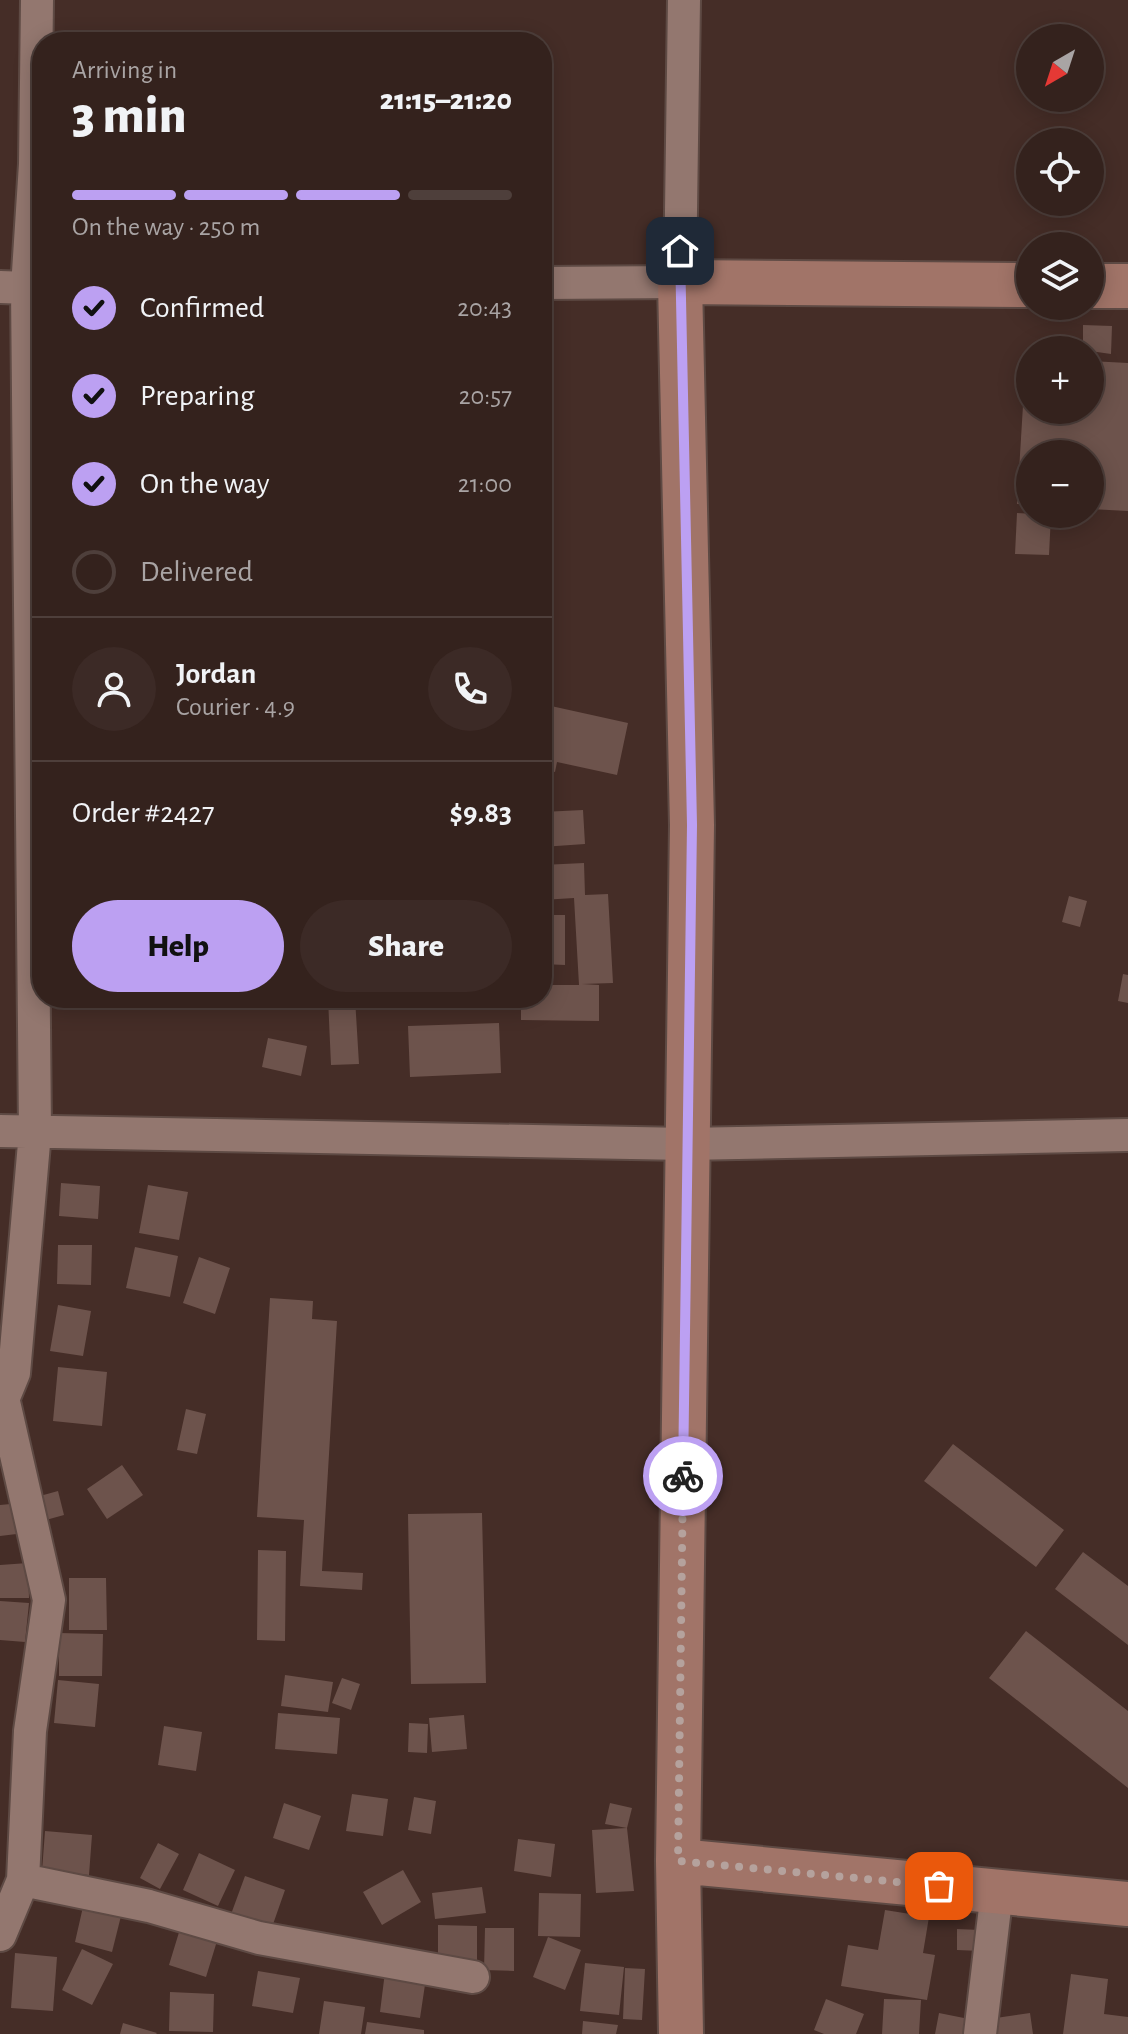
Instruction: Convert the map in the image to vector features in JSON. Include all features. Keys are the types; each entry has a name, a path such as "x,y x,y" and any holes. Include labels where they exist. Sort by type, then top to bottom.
{"main road":[{"path":"681,2034 678,1861 692,825 680,282 1016,285"},
{"path":"1104,286 1128,286"},
{"path":"678,1861 1128,1904"}],"street":[{"path":"37,0 37,32"},
{"path":"552,283 680,282 684,0"},
{"path":"32,195 23,287 32,921"},
{"path":"0,1935 23,1880 30,1731 49,1600 2,1404 14,1373 35,1132 33,1008"},
{"path":"0,1131 686,1144 1128,1135"},
{"path":"23,1880 149,1906 259,1938 473,1977"},
{"path":"980,2034 997,1891"}],"building":[{"path":"1083,325 1112,326 1111,354 1104,353 1104,336 1083,336"},
{"path":"1104,362 1128,363 1128,511 1104,510 1104,440 1021,440 1022,424 1104,424"},
{"path":"1016,528 1050,528 1049,555 1015,554"},
{"path":"552,706 628,723 617,775 557,762 555,772 552,771"},
{"path":"583,810 585,844 552,846 552,812"},
{"path":"584,863 585,895 608,894 613,983 582,984 599,985 599,1021 521,1020 521,1008 552,1008 552,985 579,985 574,898 552,899 552,865"},
{"path":"1069,896 1087,901 1080,927 1062,922"},
{"path":"552,915 565,915 565,965 552,964"},
{"path":"1123,974 1128,975 1128,1003 1118,1001"},
{"path":"328,1008 356,1008 359,1064 331,1065"},
{"path":"499,1023 501,1073 410,1077 408,1026"},
{"path":"268,1038 307,1046 301,1076 262,1067"},
{"path":"61,1183 100,1186 98,1219 59,1216"},
{"path":"148,1185 188,1192 179,1240 139,1233"},
{"path":"58,1245 92,1245 91,1285 57,1284"},
{"path":"135,1247 178,1256 170,1297 126,1288"},
{"path":"199,1257 230,1268 215,1314 183,1303"},
{"path":"270,1298 313,1301 312,1319 337,1321 322,1571 363,1573 362,1590 300,1586 304,1520 257,1517"},
{"path":"58,1305 91,1311 83,1356 50,1351"},
{"path":"58,1367 107,1372 102,1426 53,1421"},
{"path":"186,1409 206,1414 197,1454 177,1450"},
{"path":"953,1444 1064,1530 1036,1567 924,1481"},
{"path":"122,1465 143,1495 107,1519 87,1489"},
{"path":"58,1491 64,1515 35,1523 29,1499"},
{"path":"21,1503 25,1533 0,1536 0,1505"},
{"path":"482,1513 486,1683 411,1684 408,1514"},
{"path":"258,1550 286,1551 285,1641 257,1640"},
{"path":"1083,1552 1128,1586 1128,1645 1055,1589"},
{"path":"28,1563 29,1598 0,1598 0,1565"},
{"path":"69,1578 106,1578 107,1630 69,1630"},
{"path":"0,1601 29,1603 25,1642 0,1640"},
{"path":"1026,1631 1128,1711 1128,1788 989,1678"},
{"path":"59,1633 103,1634 102,1676 59,1676"},
{"path":"285,1675 333,1682 328,1712 281,1706"},
{"path":"342,1678 360,1684 351,1710 332,1703"},
{"path":"58,1680 99,1684 95,1727 54,1723"},
{"path":"278,1713 340,1718 337,1754 275,1749"},
{"path":"464,1715 467,1749 432,1752 429,1718"},
{"path":"409,1723 428,1724 427,1753 408,1752"},
{"path":"164,1726 202,1732 196,1771 158,1765"},
{"path":"352,1794 388,1799 383,1836 346,1831"},
{"path":"414,1797 436,1801 431,1834 408,1830"},
{"path":"284,1803 321,1816 309,1850 273,1838"},
{"path":"610,1803 632,1808 627,1828 605,1824"},
{"path":"627,1828 634,1891 596,1893 592,1830"},
{"path":"45,1831 92,1835 89,1875 42,1871"},
{"path":"518,1839 555,1844 551,1877 514,1871"},
{"path":"158,1843 179,1854 160,1889 140,1878"},
{"path":"199,1853 235,1870 218,1906 183,1890"},
{"path":"403,1870 421,1902 382,1925 363,1892"},
{"path":"245,1876 285,1890 271,1930 230,1917"},
{"path":"482,1887 486,1913 435,1919 432,1893"},
{"path":"539,1893 581,1894 580,1937 538,1936"},
{"path":"85,1898 123,1908 112,1952 75,1942"},
{"path":"885,1910 929,1917 923,1953 935,1955 927,2000 841,1986 848,1945 878,1950"},
{"path":"438,1925 477,1926 477,1968 438,1967"},
{"path":"485,1928 514,1928 514,1971 484,1970"},
{"path":"180,1929 217,1941 206,1977 169,1965"},
{"path":"957,1929 980,1930 980,1951 957,1950"},
{"path":"548,1937 581,1950 565,1990 533,1977"},
{"path":"82,1949 113,1964 92,2005 62,1990"},
{"path":"15,1953 57,1957 53,2011 11,2008"},
{"path":"585,1963 624,1967 619,2015 580,2011"},
{"path":"625,1968 645,1969 642,2020 623,2019"},
{"path":"258,1971 300,1978 293,2013 252,2006"},
{"path":"385,1972 426,1978 420,2018 380,2012"},
{"path":"1071,1974 1108,1979 1104,2014 1128,2017 1128,2034 1063,2034"},
{"path":"170,1992 214,1994 213,2032 169,2031"},
{"path":"826,1999 864,2014 856,2034 824,2034 814,2030"},
{"path":"884,1999 921,2000 919,2034 882,2034"},
{"path":"324,2001 365,2007 361,2034 319,2034"},
{"path":"939,2013 974,2020 972,2034 935,2034"},
{"path":"1030,2013 1033,2034 991,2034 989,2019"},
{"path":"583,2021 618,2025 616,2034 582,2034"},
{"path":"367,2022 424,2030 424,2034 365,2034"},
{"path":"123,2023 157,2033 120,2034"}],"way so far":[{"path":"683,1476 678,1861 939,1886"}],"route":[{"path":"680,251 692,825 683,1476"}]}
